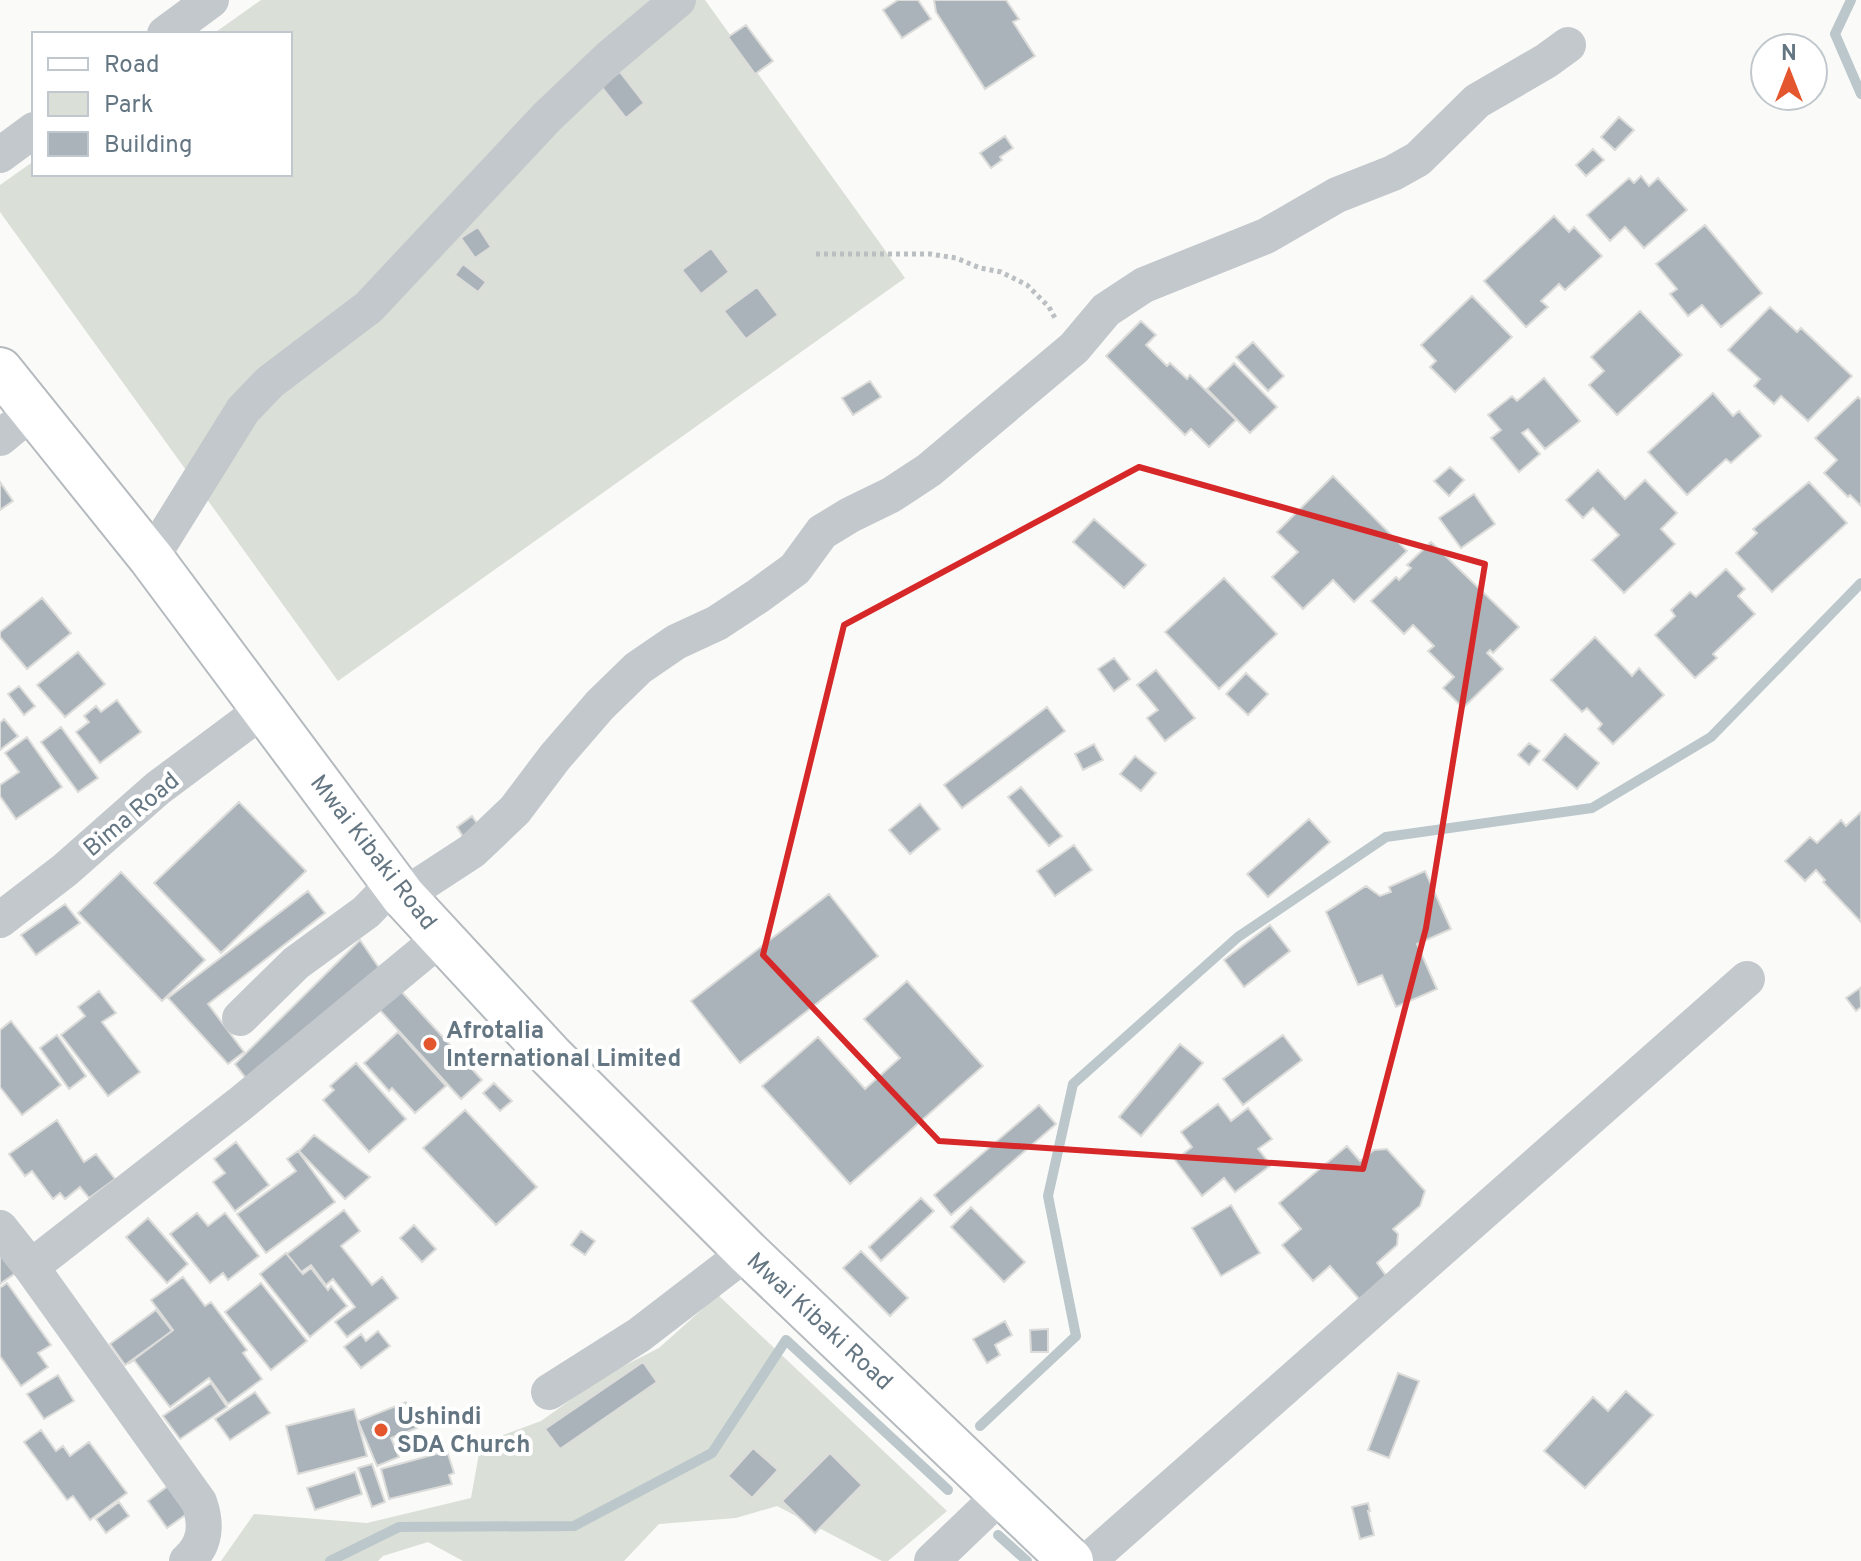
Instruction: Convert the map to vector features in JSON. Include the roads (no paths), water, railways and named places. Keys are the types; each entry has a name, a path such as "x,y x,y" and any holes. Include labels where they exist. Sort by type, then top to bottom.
{"main road":[{"name":"Mwai Kibaki Road","path":"0,370 151,558 398,890 551,1056 747,1252 1071,1561"}],"street":[{"path":"168,32 211,0"},
{"path":"151,558 243,410 270,382 369,307 547,117 609,58 678,0"},
{"path":"240,1018 296,963 366,912 398,890 472,851 515,810 591,715 638,668 676,642 717,623 795,569 822,532 891,495 929,470 1078,343 1106,310 1144,285 1266,236 1337,195 1393,173 1418,159 1477,101 1568,45"},
{"path":"0,155 32,131"},
{"path":"0,438 34,410"},
{"name":"Bima Road","path":"0,920 65,870 158,788 264,709"},
{"path":"31,1267 240,1104 442,937"},
{"path":"1088,1561 1747,979"},
{"path":"0,1228 199,1502 205,1530 201,1544 187,1561"},
{"path":"549,1392 639,1335 747,1252"},
{"path":"932,1561 1002,1494"}],"waterway":[{"path":"1851,0 1835,34 1861,94"},
{"path":"980,1426 1076,1336 1048,1196 1073,1084 1238,937 1386,837 1592,808 1711,737 1861,583"},
{"path":"330,1561 399,1527 574,1526 712,1453 786,1340 948,1490"},
{"path":"998,1535 1027,1561"}],"place":[{"name":"Afrotalia International Limited","path":"430,1044"},
{"name":"Ushindi SDA Church","path":"381,1430"}]}
